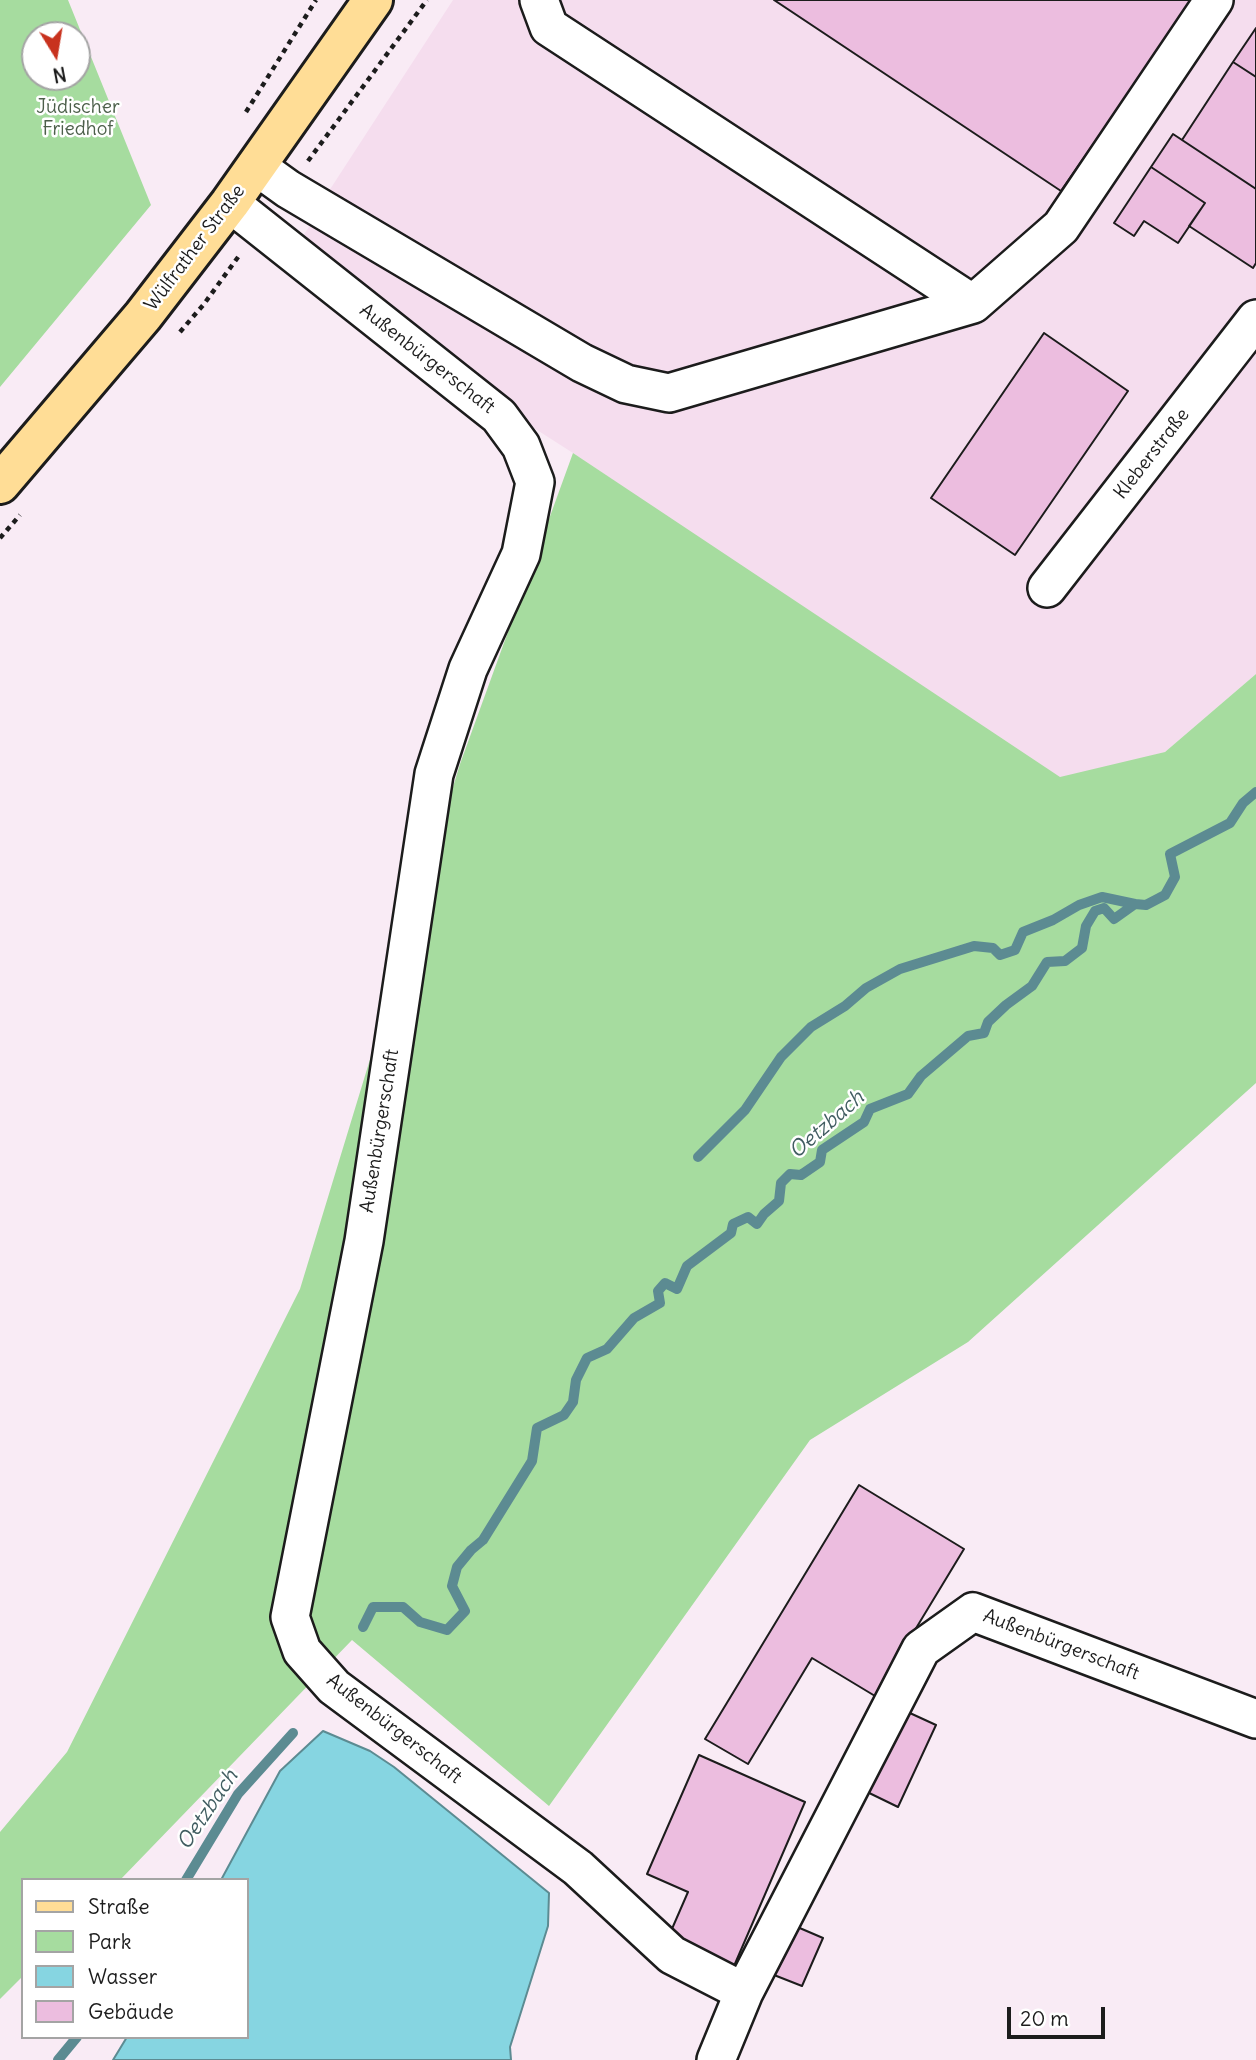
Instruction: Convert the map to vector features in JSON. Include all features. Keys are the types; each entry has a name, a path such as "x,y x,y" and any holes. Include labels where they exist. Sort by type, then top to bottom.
{"main road":[{"name":"Wülfrather Straße","path":"0,484 143,316 230,203 373,0"}],"street":[{"path":"539,0 550,27 973,304"},
{"path":"256,166 288,189 582,363 626,384 669,393 973,304 1061,227 1214,0"},
{"name":"Außenbürgerschaft","path":"230,203 499,416 522,446 536,482 521,554 468,669 434,774 364,1241 290,1617 302,1651 334,1687 578,1868 672,1955 744,1992"},
{"name":"Kleberstraße","path":"1047,588 1256,319"},
{"name":"Außenbürgerschaft","path":"716,2060 744,1992 921,1648 974,1612 1256,1719"}],"path":[{"path":"245,114 316,0"}],"shaded area":[{"path":"453,0 1256,0 1256,674 1165,752 1058,782 573,453 282,267"}],"green space":[{"name":"Jüdischer Friedhof","path":"0,0 68,0 77,21 21,21 21,91 91,91 91,57 151,205 0,387"},
{"path":"573,453 1060,777 1165,752 1256,674 1256,1083 968,1342 810,1440 549,1806 352,1640 122,1878 21,1878 21,1978 0,1999 0,1832 67,1752 300,1289 460,764"}],"water":[{"path":"323,1731 370,1751 394,1767 549,1893 548,1926 510,2047 511,2060 113,2060 126,2039 248,2039 248,1878 222,1878 280,1771"}],"building":[{"path":"774,0 1193,0 1061,191"},
{"path":"1256,28 1256,77 1233,62"},
{"path":"1233,62 1256,77 1256,189 1182,140"},
{"path":"1173,134 1256,189 1256,263 1253,268 1189,226 1205,203 1151,167"},
{"path":"1151,167 1205,203 1178,243 1144,221 1134,236 1114,223"},
{"path":"1044,333 1128,391 1015,555 931,498"},
{"path":"859,1485 964,1549 875,1696 812,1658 748,1764 705,1739"},
{"path":"899,1708 936,1725 898,1807 861,1789"},
{"path":"699,1755 805,1802 734,1966 668,1938 688,1892 647,1874"},
{"path":"795,1926 823,1938 802,1986 774,1975"}],"waterway":[{"name":"Oetzbach","path":"363,1627 373,1607 403,1607 420,1622 447,1630 465,1611 452,1586 457,1567 483,1540 532,1461 537,1428 564,1415 573,1402 576,1380 587,1358 607,1349 634,1318 660,1303 658,1291 665,1283 677,1289 687,1266 731,1233 733,1224 748,1217 757,1224 779,1201 781,1183 790,1174 801,1175 820,1162 822,1150 864,1122 870,1109 908,1094 921,1076 968,1036 984,1033 988,1022 1032,986 1047,962 1065,961 1082,948 1086,926 1095,911 1104,908 1114,919 1135,904 1146,905 1165,895 1175,877 1170,854 1230,823 1243,803 1256,792"},
{"path":"698,1157 745,1110 781,1057 811,1027 845,1006 866,988 900,969 974,946 993,948 1000,955 1015,950 1023,932 1102,897 1135,904"},
{"name":"Oetzbach","path":"187,1878 238,1794 293,1733"},
{"name":"Oetzbach","path":"58,2060 75,2039"}]}
